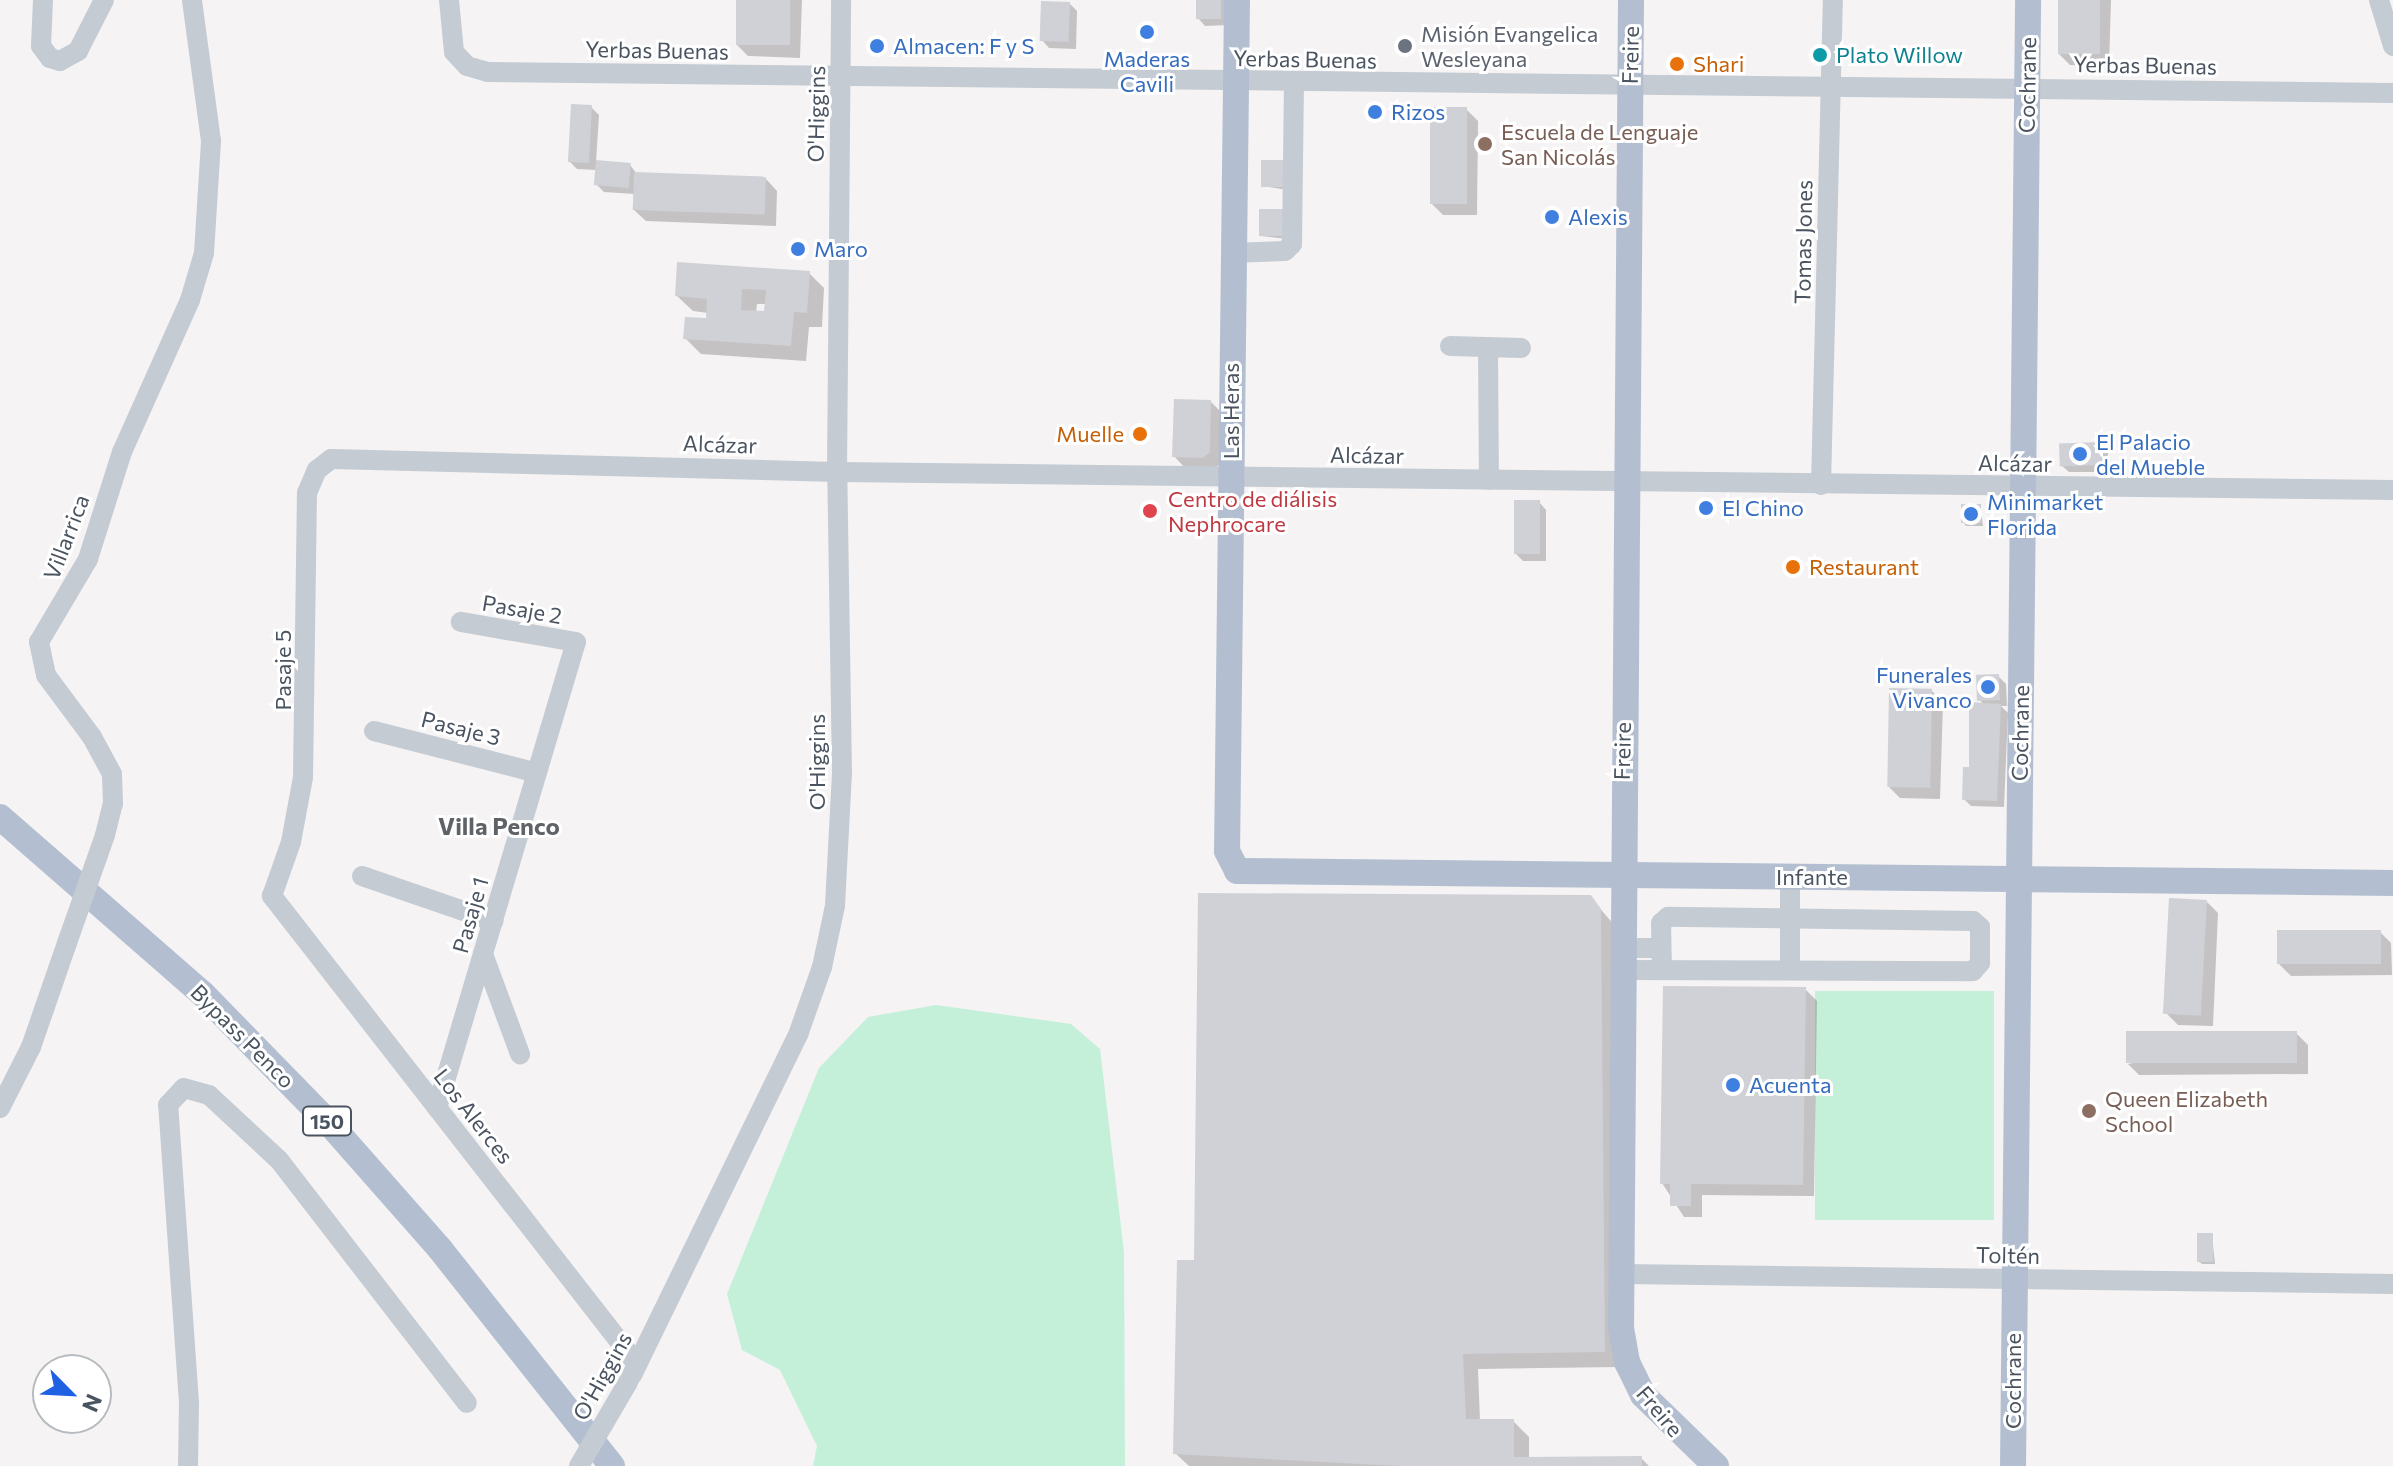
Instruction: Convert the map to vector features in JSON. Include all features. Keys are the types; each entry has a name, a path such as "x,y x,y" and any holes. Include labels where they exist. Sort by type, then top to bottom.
{"main road":[{"name":"Las Heras","path":"1233,867 1227,851 1237,0"},
{"name":"Freire","path":"1631,0 1621,876 1621,1328 1633,1377 1655,1411 1716,1466"},
{"name":"Cochrane","path":"2013,1466 2028,0"},
{"name":"Bypass Penco","path":"0,817 203,994 329,1123 440,1249 612,1466"},
{"name":"Infante","path":"1233,867 1248,874 2393,883"}],"street":[{"path":"43,0 41,39 50,58 71,59 104,0"},
{"name":"Villarrica","path":"0,1108 31,1047 105,835 114,789 107,762 46,675 38,651 43,633 84,568 122,452 190,300 204,253 211,141 192,0"},
{"name":"Yerbas Buenas","path":"449,0 450,44 459,60 488,72 2393,93"},
{"name":"O'Higgins","path":"579,1466 633,1373 799,1032 828,942 841,827 837,472 841,0"},
{"name":"Tomas Jones","path":"1821,485 1833,0"},
{"path":"2379,0 2393,46"},
{"path":"1232,253 1285,251 1292,244 1294,83"},
{"path":"1450,346 1521,348"},
{"path":"1488,347 1489,480"},
{"name":"Alcázar","path":"341,457 837,472 2393,490"},
{"name":"Pasaje 5","path":"272,896 291,842 303,777 307,493 317,470 341,457"},
{"name":"Pasaje 2","path":"461,622 576,642"},
{"name":"Pasaje 1","path":"437,1108 576,642"},
{"name":"Pasaje 3","path":"374,731 537,773"},
{"path":"362,876 493,921"},
{"path":"1790,877 1790,970"},
{"name":"Los Alerces","path":"272,896 437,1108 633,1373"},
{"path":"1621,959 1662,969 1973,971 1980,963 1980,927 1973,921 1668,917 1661,923 1662,969"},
{"path":"1621,959 1661,948"},
{"path":"483,954 520,1054"},
{"path":"188,1466 189,1403 169,1112 178,1090 197,1089 255,1134 376,1279 467,1403"},
{"name":"Toltén","path":"1622,1274 2393,1284"}],"green space":[{"path":"1815,991 1994,991 1994,1220 1815,1220"},
{"path":"936,1005 1071,1024 1100,1049 1124,1252 1125,1466 813,1466 817,1446 780,1370 742,1350 727,1294 819,1068 868,1017"}],"building":[{"path":"736,0 790,0 790,45 736,45"},
{"path":"1196,0 1221,0 1221,19 1196,19"},
{"path":"2058,0 2100,0 2100,54 2058,54"},
{"path":"1041,1 1070,2 1069,42 1040,41"},
{"path":"571,104 592,105 589,163 568,162"},
{"path":"1430,107 1467,107 1467,204 1430,204"},
{"path":"596,160 631,163 629,188 594,185"},
{"path":"1261,160 1287,160 1287,187 1261,187"},
{"path":"634,172 766,177 765,215 633,210"},
{"path":"1259,209 1285,209 1285,236 1259,236"},
{"path":"677,262 810,271 807,313 794,312 791,346 683,339 685,317 706,318 707,299 675,296","holes":["742,289 766,290 764,311 741,310"]},
{"path":"1174,399 1211,400 1210,452 1203,458 1172,457"},
{"name":"El Palacio del Mueble","path":"2101,442 2102,465 2060,466 2059,443"},
{"path":"1514,500 1540,500 1540,554 1514,554"},
{"name":"Minimarket Florida","path":"1961,504 1981,504 1981,523 1961,523"},
{"name":"Funerales Vivanco","path":"1999,674 2000,700 1977,701 1976,675"},
{"path":"1889,688 1932,689 1930,788 1887,787"},
{"path":"1969,702 2001,704 1997,801 1962,800 1963,767 1969,767"},
{"path":"1198,893 1591,895 1601,909 1605,1352 1463,1354 1466,1419 1514,1419 1514,1457 1642,1456 1642,1466 1399,1466 1173,1454 1177,1260 1194,1260"},
{"path":"2169,898 2207,900 2201,1016 2163,1014"},
{"path":"2277,930 2381,930 2381,964 2277,964"},
{"name":"Acuenta","path":"1663,986 1806,987 1803,1185 1691,1184 1691,1206 1670,1206 1670,1184 1660,1184"},
{"path":"2126,1031 2297,1031 2297,1063 2126,1063"},
{"path":"2197,1233 2213,1233 2213,1262 2197,1262"}],"place":[{"name":"Maderas Cavili","path":"1147,32"},
{"name":"Almacen: F y S","path":"877,46"},
{"name":"Misión Evangelica Wesleyana","path":"1405,46"},
{"name":"Plato Willow","path":"1820,55"},
{"name":"Shari","path":"1677,64"},
{"name":"Rizos","path":"1375,112"},
{"name":"Escuela de Lenguaje San Nicolás","path":"1485,144"},
{"name":"Alexis","path":"1552,217"},
{"name":"Maro","path":"798,249"},
{"name":"Muelle","path":"1140,434"},
{"name":"El Palacio del Mueble","path":"2080,454"},
{"name":"El Chino","path":"1706,508"},
{"name":"Centro de diálisis Nephrocare","path":"1150,511"},
{"name":"Minimarket Florida","path":"1971,514"},
{"name":"Restaurant","path":"1793,567"},
{"name":"Funerales Vivanco","path":"1988,687"},
{"name":"Acuenta","path":"1733,1085"},
{"name":"Queen Elizabeth School","path":"2089,1111"}],"district":[{"name":"Villa Penco","path":"499,826"}]}
